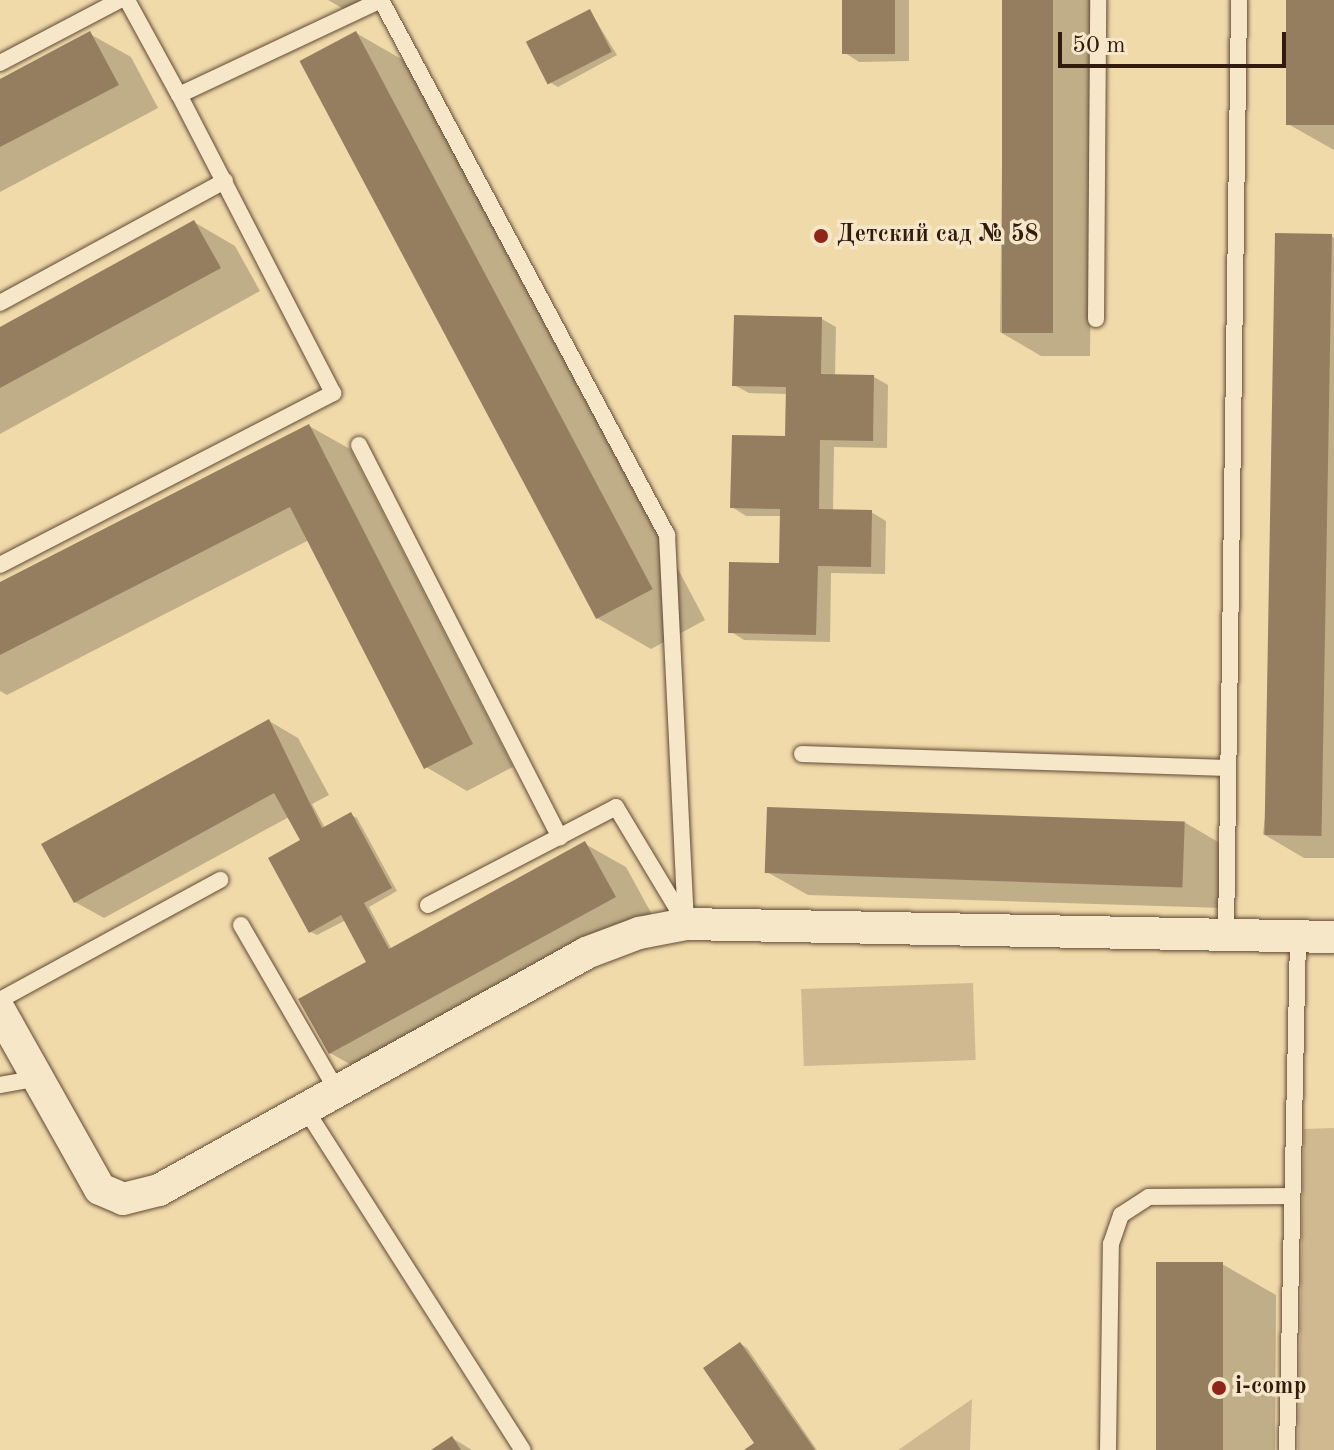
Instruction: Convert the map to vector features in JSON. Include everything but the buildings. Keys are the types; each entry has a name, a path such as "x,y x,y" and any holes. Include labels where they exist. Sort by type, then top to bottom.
{"street":[{"path":"0,1011 100,1189 123,1199 159,1190 586,953 686,924 1334,937"}],"lane":[{"path":"0,63 120,0"},
{"path":"0,565 333,393 225,181 127,0"},
{"path":"179,95 380,0 667,535 686,924"},
{"path":"1096,319 1098,0"},
{"path":"1226,935 1239,0"},
{"path":"0,303 225,181"},
{"path":"359,445 560,837"},
{"path":"802,754 1227,768"},
{"path":"428,905 616,807 686,924"},
{"path":"0,1000 220,880"},
{"path":"241,925 338,1092"},
{"path":"1287,1450 1290,1196 1298,937"},
{"path":"0,1085 38,1078"},
{"path":"306,1110 523,1450"},
{"path":"1108,1450 1111,1244 1121,1215 1149,1197 1290,1196"}],"shaded area":[{"path":"973,983 976,1060 804,1066 801,989"},
{"path":"1334,1128 1334,1450 1298,1450 1304,1129"},
{"path":"972,1399 970,1450 898,1450"}],"place":[{"name":"Детский сад № 58","path":"821,236"},
{"name":"i-comp","path":"1219,1388"}]}
